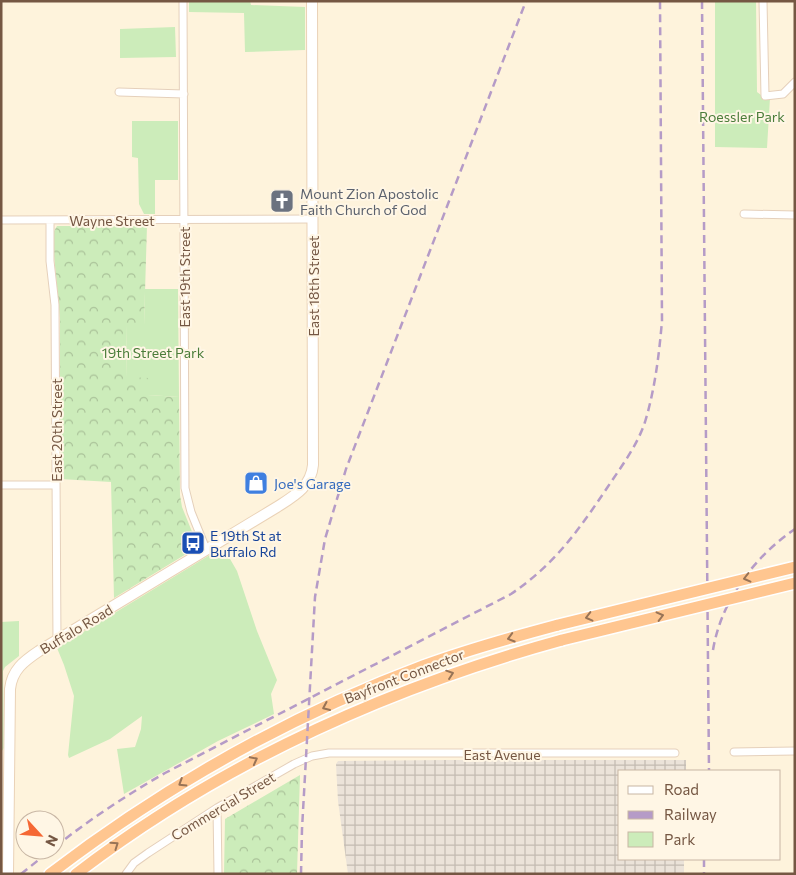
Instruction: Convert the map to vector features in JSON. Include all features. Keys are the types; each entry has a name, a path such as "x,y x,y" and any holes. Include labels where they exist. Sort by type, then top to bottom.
{"highway":[{"name":"Bayfront Connector","path":"50,874 132,815 186,781 238,751 366,689 484,645 558,624 795,567"},
{"name":"Bayfront Connector","path":"76,874 123,840 190,797 284,744 384,699 486,661 562,640 795,583"}],"main road":[{"name":"East 18th Street","path":"310,480 313,465 312,1"},
{"name":"Buffalo Road","path":"8,874 10,684 20,665 57,640 277,507 297,493 310,480"}],"street":[{"name":"East 19th Street","path":"184,1 185,488 191,512 206,549"},
{"path":"763,1 765,96 783,94 795,82"},
{"path":"119,92 184,94"},
{"path":"744,214 795,215"},
{"name":"Wayne Street","path":"1,220 313,219"},
{"name":"East 20th Street","path":"50,220 50,261 55,305 57,640"},
{"path":"1,485 56,486"},
{"path":"734,752 795,751"},
{"name":"East Avenue","path":"329,753 675,753"},
{"name":"Commercial Street","path":"126,874 134,864 148,853 217,808 294,764 312,756 329,753"},
{"path":"217,808 218,874"}],"shaded area":[{"path":"686,760 686,770 618,770 618,860 684,860 684,874 348,874 338,801 336,764 338,761"}],"green space":[{"path":"189,1 250,1 251,5 305,7 305,50 245,52 244,13 189,12"},
{"name":"Roessler Park","path":"715,1 756,1 757,92 765,98 770,98 767,148 715,147"},
{"path":"175,27 176,57 120,58 120,29"},
{"path":"132,121 178,121 178,180 155,180 155,214 144,214 139,204 138,158 132,157"},
{"path":"57,226 147,226 144,325 127,325 126,377 149,378 148,395 179,397 180,495 182,507 197,544 196,548 114,598 111,482 60,479 60,318 53,233"},
{"name":"19th Street Park","path":"145,289 178,289 179,397 148,395 126,378 127,325 144,325"},
{"path":"218,550 226,552 237,571 257,631 277,680 271,694 274,714 218,741 124,794 117,749 135,747 141,729 142,716 110,739 69,758 74,696 57,648"},
{"path":"19,621 19,656 5,667 3,671 4,748 1,752 1,622"},
{"path":"300,775 297,874 224,874 225,819"}],"railway":[{"path":"301,874 315,597 325,539 346,469 526,1"},
{"path":"65,840 109,808 165,773 511,594 527,583 553,559 586,518 628,456 642,431 658,359 662,321 660,1"},
{"path":"702,1 709,770"},
{"path":"713,650 723,614 742,582 766,553 795,529"},
{"path":"21,874 38,860"},
{"path":"704,860 704,874"}],"place":[{"name":"Mount Zion Apostolic Faith Church of God","path":"282,201"},
{"name":"Joe's Garage","path":"256,483"},
{"name":"E 19th St at Buffalo Rd","path":"193,543"}]}
